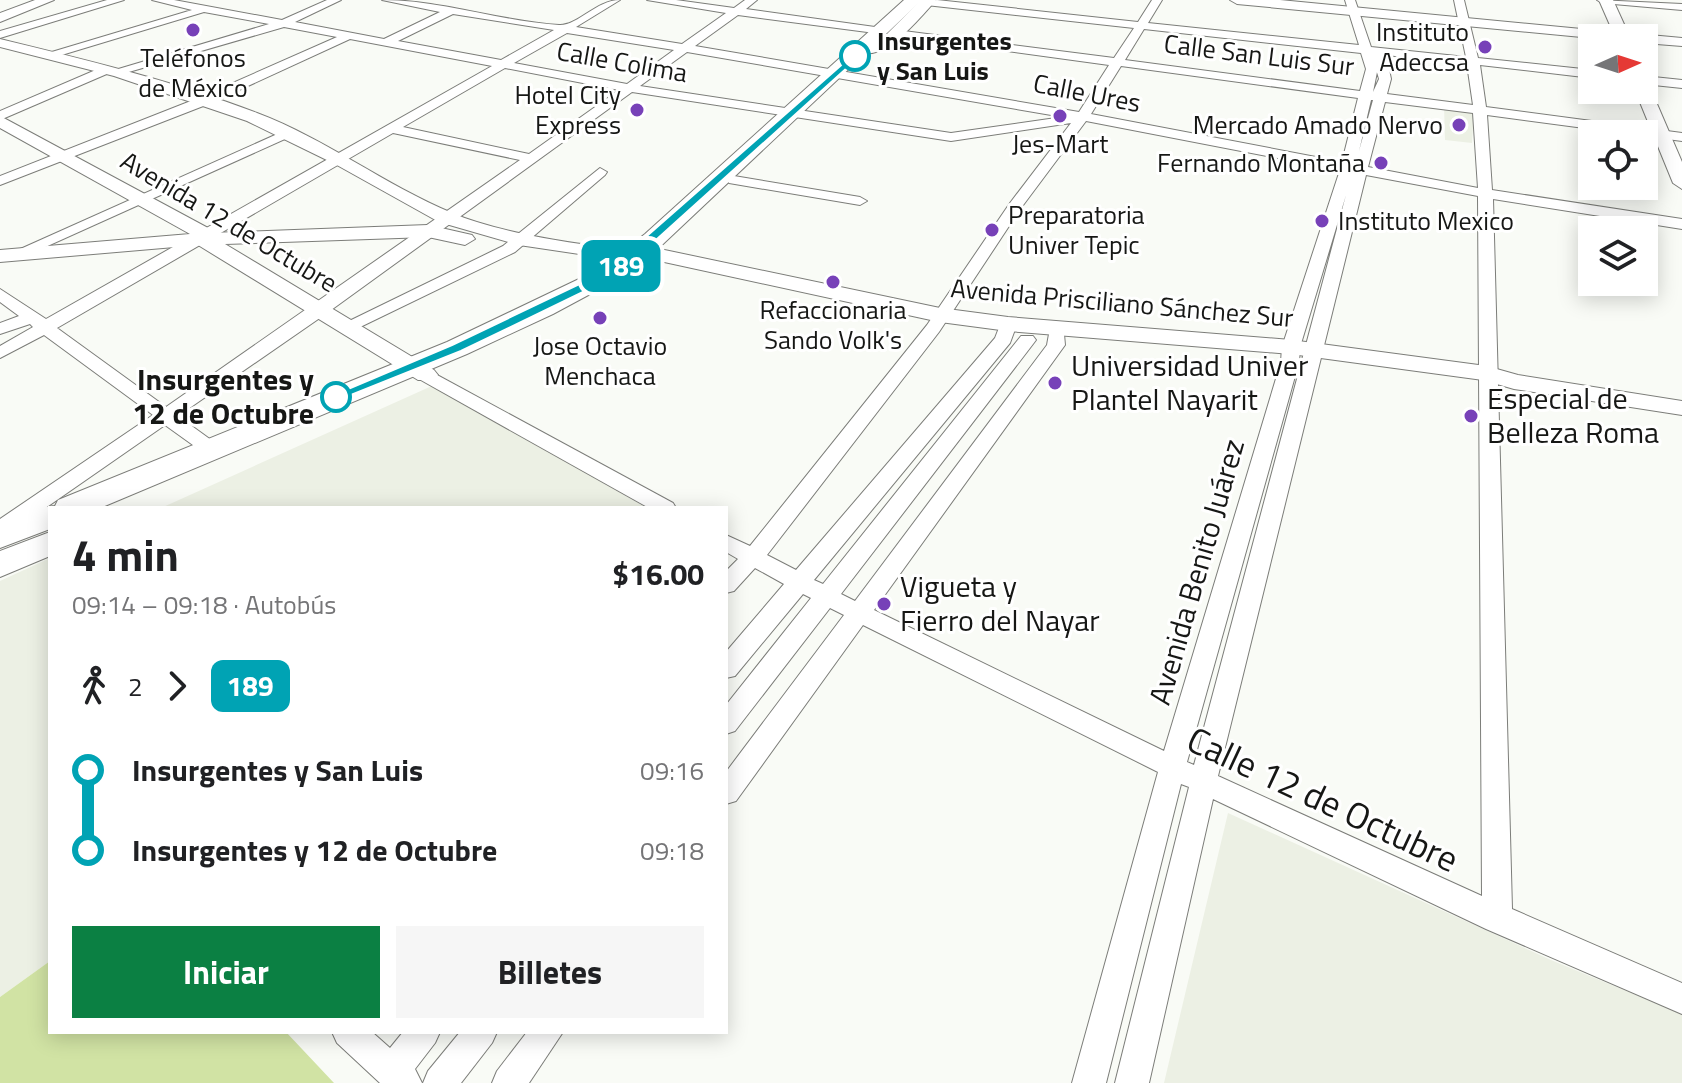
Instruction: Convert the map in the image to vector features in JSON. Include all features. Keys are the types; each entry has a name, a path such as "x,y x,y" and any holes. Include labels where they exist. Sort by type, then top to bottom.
{"highway":[{"path":"637,261 923,1"},
{"path":"133,506 419,370 637,261 734,180 795,115"},
{"path":"75,506 211,449 419,370"},
{"path":"0,537 48,517"},
{"path":"0,565 48,544"}],"main road":[{"path":"0,18 47,0"},
{"path":"878,41 906,0"},
{"path":"1237,0 1352,6 1463,23 1578,34"},
{"path":"1604,0 1615,24"},
{"path":"878,41 923,1"},
{"path":"1658,40 1682,42"},
{"name":"Avenida Prisciliano Sánchez Sur","path":"0,43 51,54 206,100 289,134 446,218 514,244"},
{"path":"1649,104 1682,183"},
{"name":"Avenida 12 de Octubre","path":"0,119 61,157 201,232 202,239 419,370"},
{"name":"Avenida Prisciliano Sánchez Sur","path":"7,256 202,239 428,231 637,261 1013,335 1056,335 1301,355 1682,408"}],"street":[{"path":"0,35 119,0"},
{"name":"Calle Colima","path":"157,0 630,88 951,137 1082,117"},
{"path":"0,119 112,72 285,23 336,0"},
{"name":"Calle Ures","path":"387,0 966,94 1483,193 1682,224"},
{"path":"385,43 473,0"},
{"path":"0,353 41,322 202,239 615,0"},
{"name":"Calle San Luis Sur","path":"652,0 736,11 878,41 1116,61 1682,137"},
{"path":"0,529 321,309 752,0"},
{"path":"728,583 753,557 936,322 1015,206 1082,117 1157,0"},
{"path":"1459,0 1479,110 1497,381 1497,919"},
{"path":"1604,0 1682,7"},
{"path":"923,1 1578,73"},
{"path":"1352,6 1377,53"},
{"path":"51,54 205,9"},
{"path":"0,181 206,100 348,36"},
{"name":"Avenida Benito Juárez","path":"1089,1083 1172,768 1301,355 1355,168 1372,94 1385,70 1377,53"},
{"path":"1658,81 1682,84"},
{"path":"394,129 530,158"},
{"path":"7,256 289,134"},
{"path":"348,326 514,244 600,172"},
{"path":"734,180 860,201"},
{"path":"0,294 211,449"},
{"path":"0,329 41,322"},
{"path":"728,667 1013,335"},
{"path":"728,722 827,598 1013,335"},
{"path":"728,790 860,614 1056,335"},
{"name":"Avenida Benito Juárez","path":"1132,1083 1301,355"},
{"path":"419,370 661,506"},
{"name":"Calle 12 de Octubre","path":"728,543 797,583 1203,784 1497,919 1682,999"},
{"path":"350,1034 399,1077 423,1034"},
{"path":"440,1083 479,1034"},
{"path":"509,1083 546,1034"}],"shaded area":[{"name":"Mercado Amado Nervo","path":"1444,105 1474,111 1472,143 1445,140"},
{"path":"434,385 644,506 165,506"},
{"path":"48,559 48,962 0,997 0,581"},
{"path":"1228,813 1551,960 1682,1014 1682,1083 1164,1083"}],"green space":[{"path":"48,962 48,1034 288,1034 334,1083 0,1083 0,997"}],"bus line":[{"name":"189","path":"336,397 457,348 611,273 654,239 855,56"}],"place":[{"name":"Teléfonos de México","path":"193,30"},
{"name":"Instituto Adeccsa","path":"1485,47"},
{"name":"Insurgentes y San Luis","path":"855,56"},
{"name":"Hotel City Express","path":"637,110"},
{"name":"Jes-Mart","path":"1060,116"},
{"name":"Mercado Amado Nervo","path":"1459,125"},
{"name":"Fernando Montaña","path":"1381,163"},
{"name":"Instituto Mexico","path":"1322,221"},
{"name":"Preparatoria Univer Tepic","path":"992,230"},
{"name":"Refaccionaria Sando Volk's","path":"833,282"},
{"name":"Jose Octavio Menchaca","path":"600,318"},
{"name":"Universidad Univer Plantel Nayarit","path":"1055,383"},
{"name":"Insurgentes y 12 de Octubre","path":"336,397"},
{"name":"Especial de Belleza Roma","path":"1471,416"},
{"name":"Vigueta y Fierro del Nayar","path":"884,604"}]}
